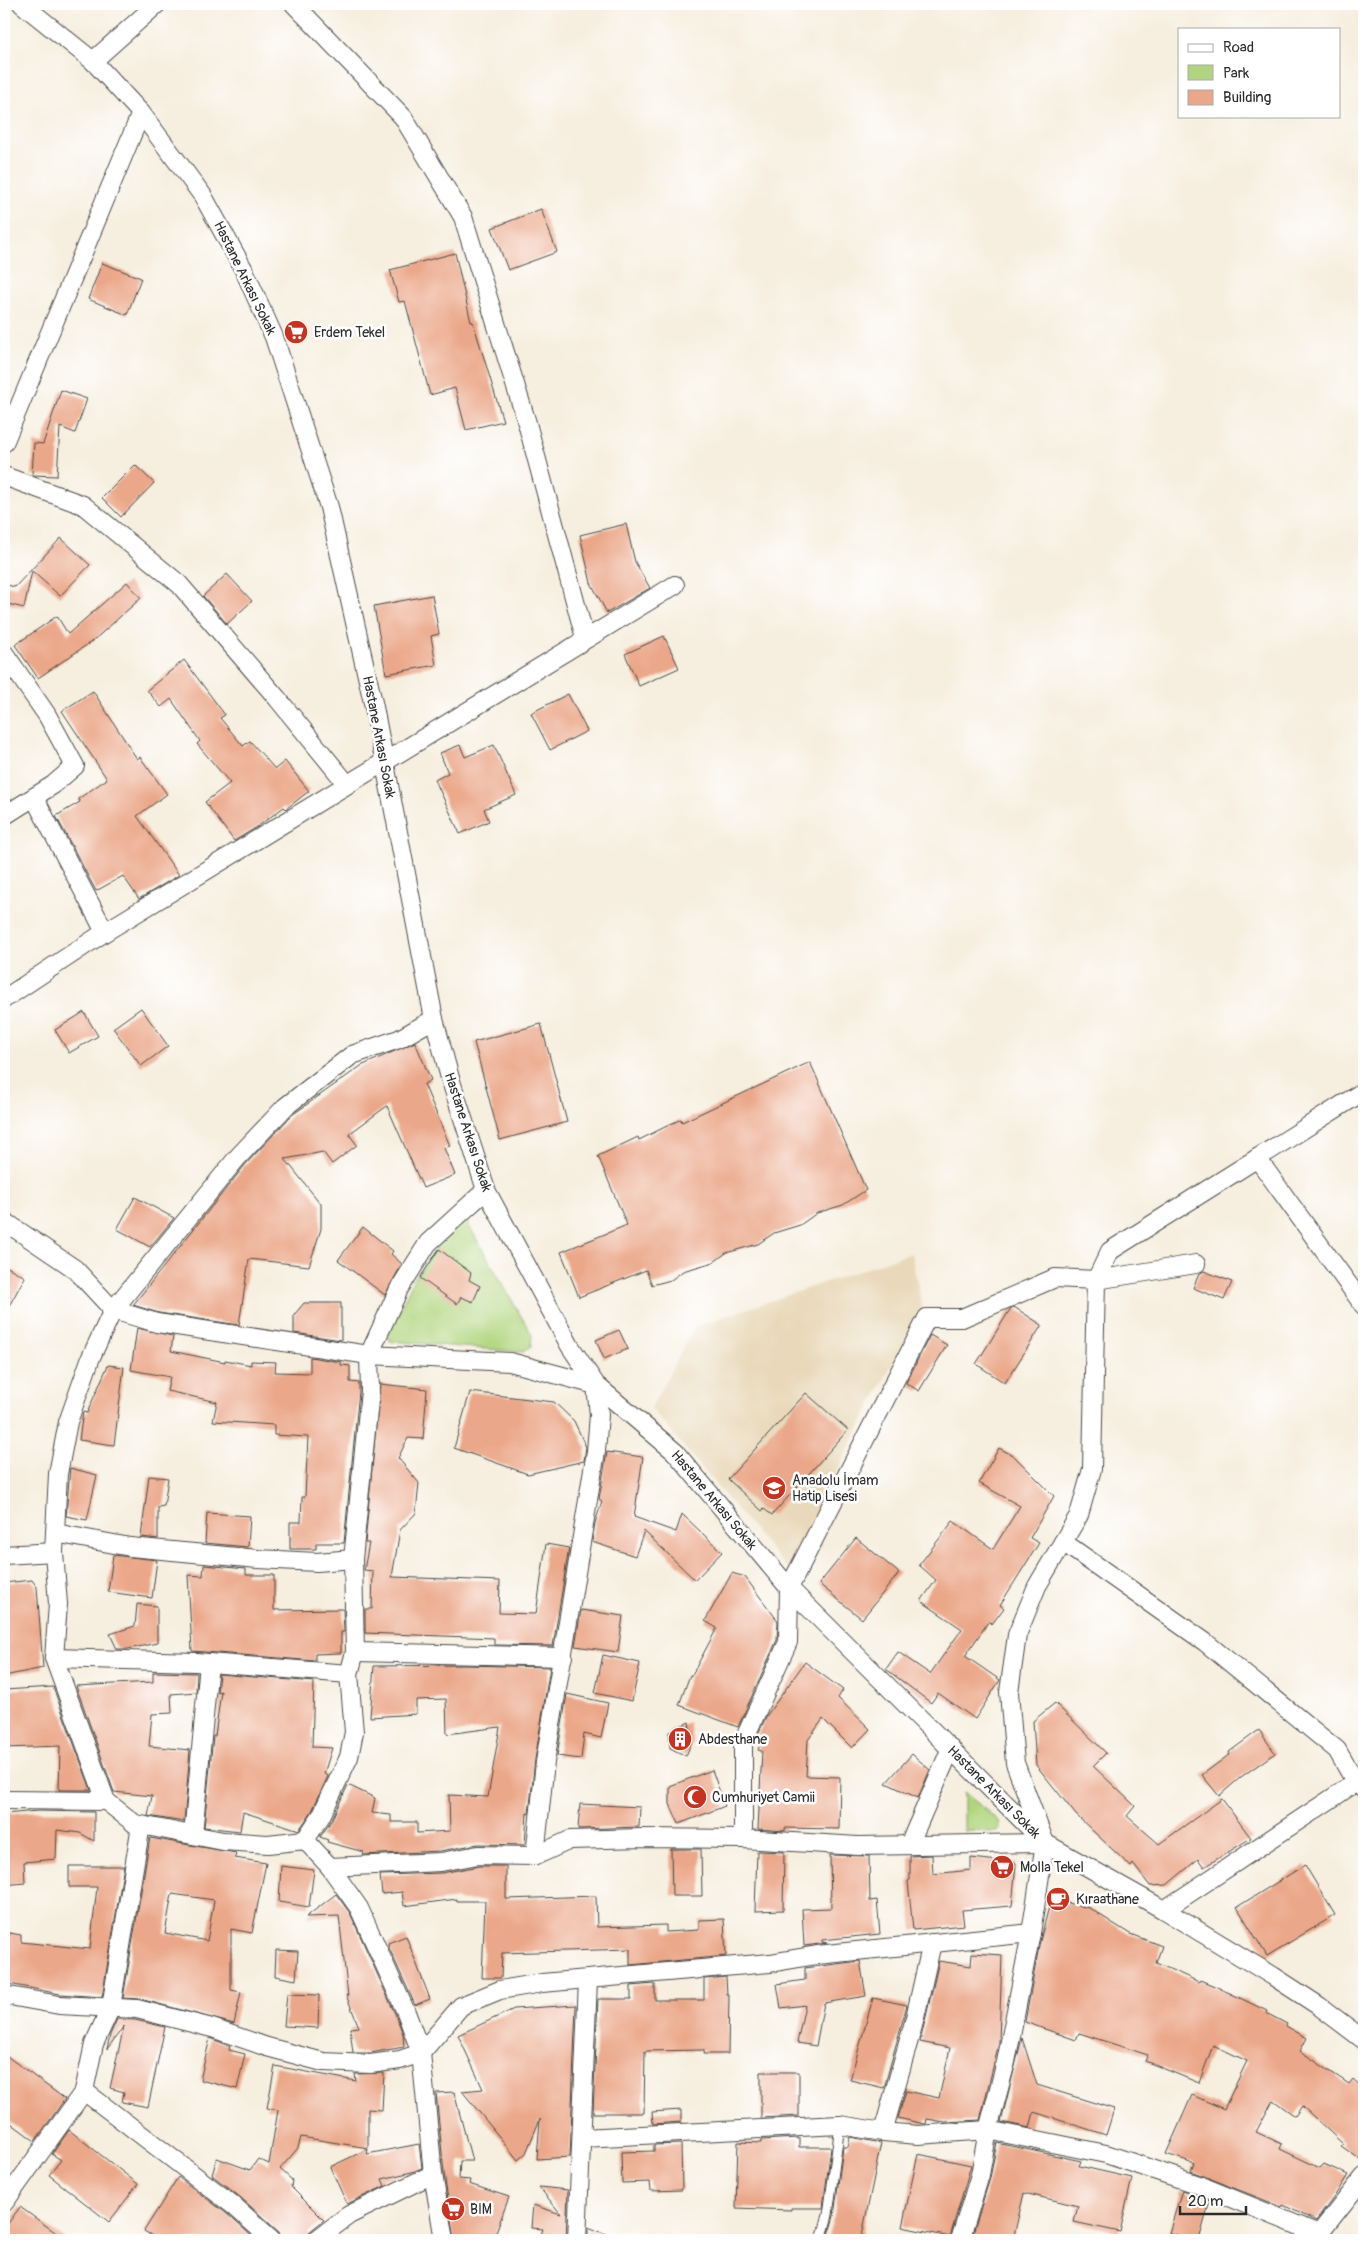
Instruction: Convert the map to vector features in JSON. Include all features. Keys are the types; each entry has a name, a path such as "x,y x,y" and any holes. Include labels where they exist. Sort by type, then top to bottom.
{"street":[{"name":"Hastane Arkası Sokak","path":"22,4 93,61 141,113 203,196 244,270 274,337 329,506 374,707 434,1019 450,1078 486,1190 570,1346 596,1385 674,1452 789,1588 1045,1843 1164,1910 1311,2001 1364,2040"},
{"path":"93,61 157,4"},
{"path":"294,4 403,117 464,218 527,423 585,638"},
{"path":"4,443 141,113"},
{"path":"4,476 83,505 179,584 277,698 347,784"},
{"path":"4,999 105,932 347,784 384,764 585,638 675,585"},
{"path":"4,654 47,714 75,766 53,785 4,816"},
{"path":"34,798 105,932"},
{"path":"305,1840 268,1844 223,1841 135,1824 106,1800 54,1658 58,1604 54,1552 58,1474 68,1422 91,1357 113,1310 231,1165 285,1107 352,1054 399,1039 434,1019"},
{"path":"960,2240 980,2175 988,2130 1006,2062 1031,1933 1045,1843 1015,1763 1009,1692 1017,1635 1037,1586 1079,1515 1092,1469 1096,1280 1110,1250 1364,1091"},
{"path":"1256,1158 1364,1306"},
{"path":"305,1840 321,1816 349,1756 354,1732 349,1674 355,1652 353,1559 370,1391 369,1355 399,1289 428,1243 486,1190"},
{"path":"4,1221 74,1269 113,1310 157,1323 369,1355 510,1362 596,1385 598,1415 596,1451 545,1762 535,1856"},
{"path":"743,1839 743,1742 788,1642 789,1588 927,1318 962,1318 1055,1278 1096,1280 1196,1264"},
{"path":"55,1534 130,1546 258,1559 317,1562 353,1559"},
{"path":"1063,1542 1205,1642 1337,1750 1362,1783 1164,1910"},
{"path":"4,1555 54,1552"},
{"path":"355,1652 563,1657"},
{"path":"54,1658 209,1663 349,1674"},
{"path":"193,1835 209,1663"},
{"path":"909,1845 951,1748"},
{"path":"4,1800 106,1800"},
{"path":"4,2203 84,2091 94,2044 111,2006 141,1825"},
{"path":"330,1867 422,1863 478,1855 535,1856 570,1840 642,1838 743,1839 858,1846 1045,1843"},
{"path":"305,1840 330,1867 358,1908 406,2012 421,2052 433,2174 444,2240"},
{"path":"4,1995 59,2006 111,2006 137,2009 212,2028 267,2048 323,2062 370,2064 400,2060 421,2052 452,2015 470,2000 515,1988 770,1963 816,1955 1031,1933"},
{"path":"883,2132 914,2022 932,1943"},
{"path":"578,2240 588,1980"},
{"path":"84,2091 233,2205 272,2240"},
{"path":"582,2138 840,2125 918,2135 988,2130 1106,2154 1199,2185 1318,2237 1364,2177"},
{"path":"316,2240 349,2215 433,2174"}],"lane":[{"path":"821,2240 828,2215 840,2125"}],"shaded area":[{"name":"Anadolu İmam Hatip Lisesi","path":"911,1253 922,1306 787,1569 651,1408 694,1327"}],"green space":[{"path":"465,1219 532,1335 531,1346 523,1352 390,1341 388,1334 414,1279 437,1247"},
{"path":"964,1792 999,1821 1001,1827 997,1832 964,1831"}],"building":[{"path":"541,209 557,252 508,270 492,228"},
{"path":"455,253 471,322 473,322 503,421 466,430 455,388 430,395 405,301 399,302 390,270"},
{"path":"102,263 141,278 127,315 88,299"},
{"path":"61,390 87,399 75,433 60,427 57,476 32,475 34,443 43,444"},
{"path":"135,465 154,483 121,517 102,498"},
{"path":"626,524 635,562 650,588 607,613 591,583 580,535"},
{"path":"61,538 90,565 60,596 32,571 24,608 4,603 7,585 15,587"},
{"path":"227,574 252,601 227,624 203,596"},
{"path":"127,582 141,598 94,640 38,678 15,645 57,616 68,634"},
{"path":"432,595 439,634 431,636 436,665 386,674 374,606"},
{"path":"664,636 679,668 639,686 625,654"},
{"path":"184,660 225,715 220,718 243,746 250,741 275,769 285,761 309,791 286,809 284,807 234,841 205,802 230,783 197,744 200,741 171,699 161,707 147,690"},
{"path":"93,691 137,759 140,757 167,794 137,816 179,875 139,899 123,876 96,891 56,816 80,802 78,799 107,779 62,711"},
{"path":"568,694 587,731 550,750 531,713"},
{"path":"460,745 465,757 494,745 516,795 484,809 489,821 460,834 435,780 448,773 440,753"},
{"path":"141,1008 168,1046 141,1066 113,1028"},
{"path":"84,1012 98,1036 69,1053 55,1030"},
{"path":"541,1024 567,1122 500,1140 474,1042"},
{"path":"415,1042 431,1080 424,1084 450,1146 444,1148 455,1175 423,1188 387,1106 349,1134 357,1145 332,1164 323,1152 285,1159 321,1204 321,1229 309,1266 249,1259 239,1325 159,1313 133,1305 245,1165 292,1115 361,1066"},
{"path":"810,1062 866,1190 843,1205 817,1213 800,1225 774,1233 758,1244 726,1253 714,1262 683,1271 671,1280 652,1285 646,1270 579,1297 561,1252 627,1225 598,1156 638,1137 639,1140 681,1119 682,1122"},
{"path":"135,1197 174,1218 150,1247 117,1229"},
{"path":"363,1227 393,1251 391,1254 402,1264 385,1295 338,1260"},
{"path":"439,1249 471,1273 469,1280 480,1286 473,1302 461,1297 457,1304 420,1278"},
{"path":"4,1265 25,1277 4,1315"},
{"path":"1204,1271 1232,1282 1224,1300 1193,1288 1199,1274"},
{"path":"304,1303 341,1303 341,1340 294,1333 294,1315"},
{"path":"1014,1307 1042,1325 1005,1383 976,1364 1011,1308"},
{"path":"137,1328 173,1336 171,1351 225,1362 225,1360 251,1365 251,1361 276,1362 275,1372 310,1373 310,1357 341,1362 341,1365 350,1366 350,1382 359,1383 359,1391 344,1543 316,1543 316,1549 290,1549 290,1522 301,1522 302,1497 305,1497 308,1437 274,1435 274,1425 213,1421 217,1402 167,1391 170,1377 131,1370"},
{"path":"619,1330 628,1349 604,1359 596,1340"},
{"path":"930,1335 947,1345 919,1391 906,1383"},
{"path":"108,1365 124,1367 114,1445 79,1440 83,1412 87,1413"},
{"path":"380,1384 427,1389 423,1439 408,1438 398,1458 419,1483 416,1513 400,1530 392,1577 500,1581 499,1613 536,1614 546,1544 569,1548 553,1646 494,1645 494,1638 365,1633 365,1609 372,1609 373,1571 364,1570 369,1543 365,1543"},
{"path":"470,1392 554,1402 574,1421 586,1447 584,1461 528,1474 454,1448"},
{"name":"Anadolu İmam Hatip Lisesi","path":"806,1393 848,1430 772,1515 764,1509 762,1511 728,1479"},
{"path":"999,1448 1014,1456 1054,1496 1030,1538 1039,1543 1000,1605 1004,1608 992,1624 989,1621 965,1656 1000,1680 975,1719 938,1693 931,1703 886,1669 898,1652 930,1674 962,1629 921,1601 936,1580 919,1565 953,1521 993,1549 1020,1506 979,1483"},
{"path":"607,1452 643,1457 634,1517 676,1532 682,1514 722,1552 695,1580 644,1531 635,1556 592,1542 595,1523 602,1501 599,1499"},
{"path":"70,1468 97,1475 87,1520 66,1516"},
{"path":"149,1476 168,1478 164,1506 158,1507 158,1539 141,1537"},
{"path":"207,1513 250,1516 248,1547 205,1543"},
{"path":"856,1538 899,1573 862,1619 819,1584"},
{"path":"113,1555 157,1560 152,1598 108,1592"},
{"path":"204,1565 246,1569 246,1575 274,1575 274,1610 343,1609 344,1632 341,1632 341,1653 315,1654 315,1661 192,1651 188,1575 203,1576"},
{"path":"732,1573 745,1577 778,1621 777,1640 738,1727 679,1705 690,1675 692,1675 717,1628 705,1621"},
{"path":"32,1580 37,1587 43,1668 4,1676 4,1583"},
{"path":"137,1604 157,1606 157,1643 128,1649 117,1649 110,1634 135,1626"},
{"path":"581,1610 623,1616 618,1652 575,1646"},
{"path":"603,1655 640,1663 632,1701 595,1693"},
{"path":"805,1662 843,1690 838,1698 870,1729 852,1748 823,1719 808,1740 806,1776 840,1777 839,1829 785,1828 785,1831 758,1829 762,1751 758,1750 763,1736 758,1734 767,1715"},
{"path":"466,1665 550,1667 535,1760 529,1814 527,1813 525,1845 478,1844 440,1851 363,1855 364,1852 327,1842 328,1840 320,1837 331,1821 348,1785 375,1798 372,1813 391,1815 391,1822 417,1822 417,1833 450,1831 449,1795 488,1797 500,1727 447,1734 446,1699 416,1700 416,1714 370,1717 374,1666"},
{"path":"153,1672 197,1673 196,1692 171,1694 172,1713 152,1714 149,1746 190,1750 184,1822 148,1816 152,1796 114,1792 76,1686 153,1682"},
{"path":"219,1674 314,1682 312,1747 332,1748 324,1774 328,1776 312,1811 299,1830 243,1812 240,1831 204,1827 213,1736 215,1736 221,1691 217,1692"},
{"path":"53,1687 91,1790 59,1790 60,1746 4,1748 4,1690"},
{"path":"567,1694 608,1703 601,1738 584,1734 581,1759 557,1756"},
{"path":"1055,1703 1106,1753 1093,1766 1135,1806 1127,1816 1159,1844 1222,1799 1251,1838 1204,1867 1198,1859 1167,1885 1150,1886 1133,1864 1131,1867 1076,1815 1036,1765 1033,1721"},
{"name":"Abdesthane","path":"689,1722 692,1741 686,1756 670,1748 669,1732"},
{"path":"1259,1730 1275,1753 1241,1777 1219,1796 1202,1775"},
{"path":"912,1754 930,1770 918,1798 886,1783"},
{"name":"Cumhuriyet Camii","path":"712,1770 725,1806 679,1824 670,1804 670,1786"},
{"path":"580,1804 640,1807 639,1827 578,1829"},
{"path":"38,1811 94,1812 94,1841 80,1833 57,1830 56,1859 24,1862 25,1883 4,1885 4,1814"},
{"path":"150,1838 236,1853 235,1858 266,1863 252,1933 231,1929 231,1990 241,1992 234,2024 140,1999 123,1998","holes":["172,1894 214,1900 207,1941 165,1933"]},
{"path":"671,1849 701,1849 702,1896 672,1896"},
{"path":"757,1851 784,1852 783,1910 755,1911"},
{"path":"830,1855 869,1856 870,1901 877,1900 880,1934 822,1940 822,1942 827,1943 804,1946 802,1909 831,1908"},
{"path":"932,1855 933,1874 971,1870 971,1858 1016,1863 1012,1906 962,1910 964,1925 913,1930 908,1881 910,1880 910,1856"},
{"path":"1305,1865 1335,1915 1267,1956 1237,1907"},
{"path":"69,1866 124,1866 102,1997 60,1994 4,1983 4,1932 21,1935 21,1942 90,1949 97,1887 69,1887"},
{"path":"281,1866 314,1870 309,1907 279,1902"},
{"path":"479,1866 506,1866 506,1899 596,1896 597,1927 666,1925 666,1932 699,1930 699,1920 724,1919 726,1956 630,1965 630,1949 502,1953 501,1978 482,1978 485,1901 457,1901 457,1899 404,1906 402,1892 382,1894 380,1875 442,1873"},
{"path":"336,1894 350,1913 396,2016 403,2034 404,2047 370,2053 353,2053 350,2028 359,2027 346,1995 348,1996 339,1916 306,1917"},
{"path":"1051,1899 1089,1908 1130,1934 1162,1946 1156,1963 1199,1982 1200,1980 1217,1987 1267,2011 1266,2013 1287,2024 1286,2026 1307,2038 1300,2051 1349,2084 1353,2079 1364,2089 1364,2162 1341,2146 1343,2144 1302,2106 1295,2116 1273,2100 1256,2132 1282,2144 1280,2149 1320,2168 1324,2164 1348,2175 1316,2221 1283,2205 1282,2207 1191,2171 1194,2163 1166,2154 1192,2095 1224,2109 1247,2061 1213,2045 1199,2083 1145,2061 1148,2055 1079,2033 1076,2040 1025,2022 1040,1941"},
{"path":"406,1936 430,1999 415,2005 388,1943"},
{"path":"276,1950 298,1951 296,1980 275,1976"},
{"path":"972,1953 1002,1955 999,2043 980,2120 945,2122 927,2119 926,2124 924,2124 898,2118 906,2091 939,2098 950,2048 920,2042 939,1961 971,1966"},
{"path":"860,1961 866,1996 824,2003 816,2046 797,2043 805,2005 781,2008 777,1984 805,1980 805,1968"},
{"path":"726,1977 727,1994 729,1994 728,2054 703,2054 704,2050 645,2051 644,2113 593,2113 598,1999 631,1999 631,1986 655,1984 655,2000 704,2000 704,1979"},
{"path":"287,1994 319,1995 318,2028 284,2026"},
{"path":"873,1998 907,2005 884,2088 850,2080"},
{"path":"576,2005 570,2157 537,2159 540,2119 526,2153 518,2160 462,2091 483,2089 458,2035 514,2009"},
{"path":"117,2019 135,2020 165,2027 148,2107 122,2102 124,2092 110,2088 124,2026 107,2049 110,2035"},
{"path":"210,2038 230,2046 229,2050 245,2054 237,2089 200,2080"},
{"path":"1022,2038 1037,2085 1114,2109 1106,2135 1034,2112 1030,2128 1001,2122"},
{"path":"4,2054 65,2099 35,2141 4,2118"},
{"path":"275,2066 356,2081 355,2074 384,2073 382,2110 368,2109 368,2148 301,2137 298,2148 280,2169 292,2180 291,2187 324,2220 309,2232 306,2240 282,2240 279,2232 212,2175 217,2158 250,2170 258,2159 269,2164 278,2110 267,2108"},
{"path":"761,2072 799,2072 799,2116 761,2118"},
{"path":"454,2092 472,2161 460,2161 459,2179 470,2180 469,2184 509,2197 493,2240 454,2240 444,2173 436,2093"},
{"path":"681,2110 681,2122 653,2124 652,2112"},
{"path":"69,2130 138,2184 109,2222 49,2175 61,2160 52,2154"},
{"path":"850,2137 881,2143 861,2240 827,2240 834,2216 843,2147 848,2147"},
{"path":"799,2138 799,2147 831,2147 823,2208 791,2208 791,2210 736,2208 738,2142 761,2143 761,2140"},
{"path":"997,2143 1081,2161 1079,2166 1132,2178 1120,2232 1074,2222 1078,2206 1024,2193 1013,2240 971,2240 990,2178"},
{"path":"419,2144 422,2168 382,2179 385,2186 347,2204 330,2167 368,2149 367,2154"},
{"path":"681,2144 682,2190 651,2191 650,2182 622,2183 621,2152 654,2151 654,2145"},
{"path":"918,2154 971,2165 950,2237 902,2227"},
{"path":"178,2177 226,2213 256,2240 159,2240 144,2231"},
{"path":"539,2187 568,2190 566,2240 539,2240 543,2229 531,2228 533,2205 561,2214"},
{"path":"1182,2190 1210,2201 1199,2240 1169,2233"},
{"path":"20,2207 66,2240 4,2240 4,2229"},
{"path":"588,2227 619,2239 619,2240 588,2240"}],"place":[{"name":"Erdem Tekel","path":"296,332"},
{"name":"Anadolu İmam Hatip Lisesi","path":"774,1488"},
{"name":"Abdesthane","path":"680,1739"},
{"name":"Cumhuriyet Camii","path":"695,1797"},
{"name":"Molla Tekel","path":"1002,1867"},
{"name":"Kıraathane","path":"1058,1899"},
{"name":"BIM","path":"453,2209"}]}
